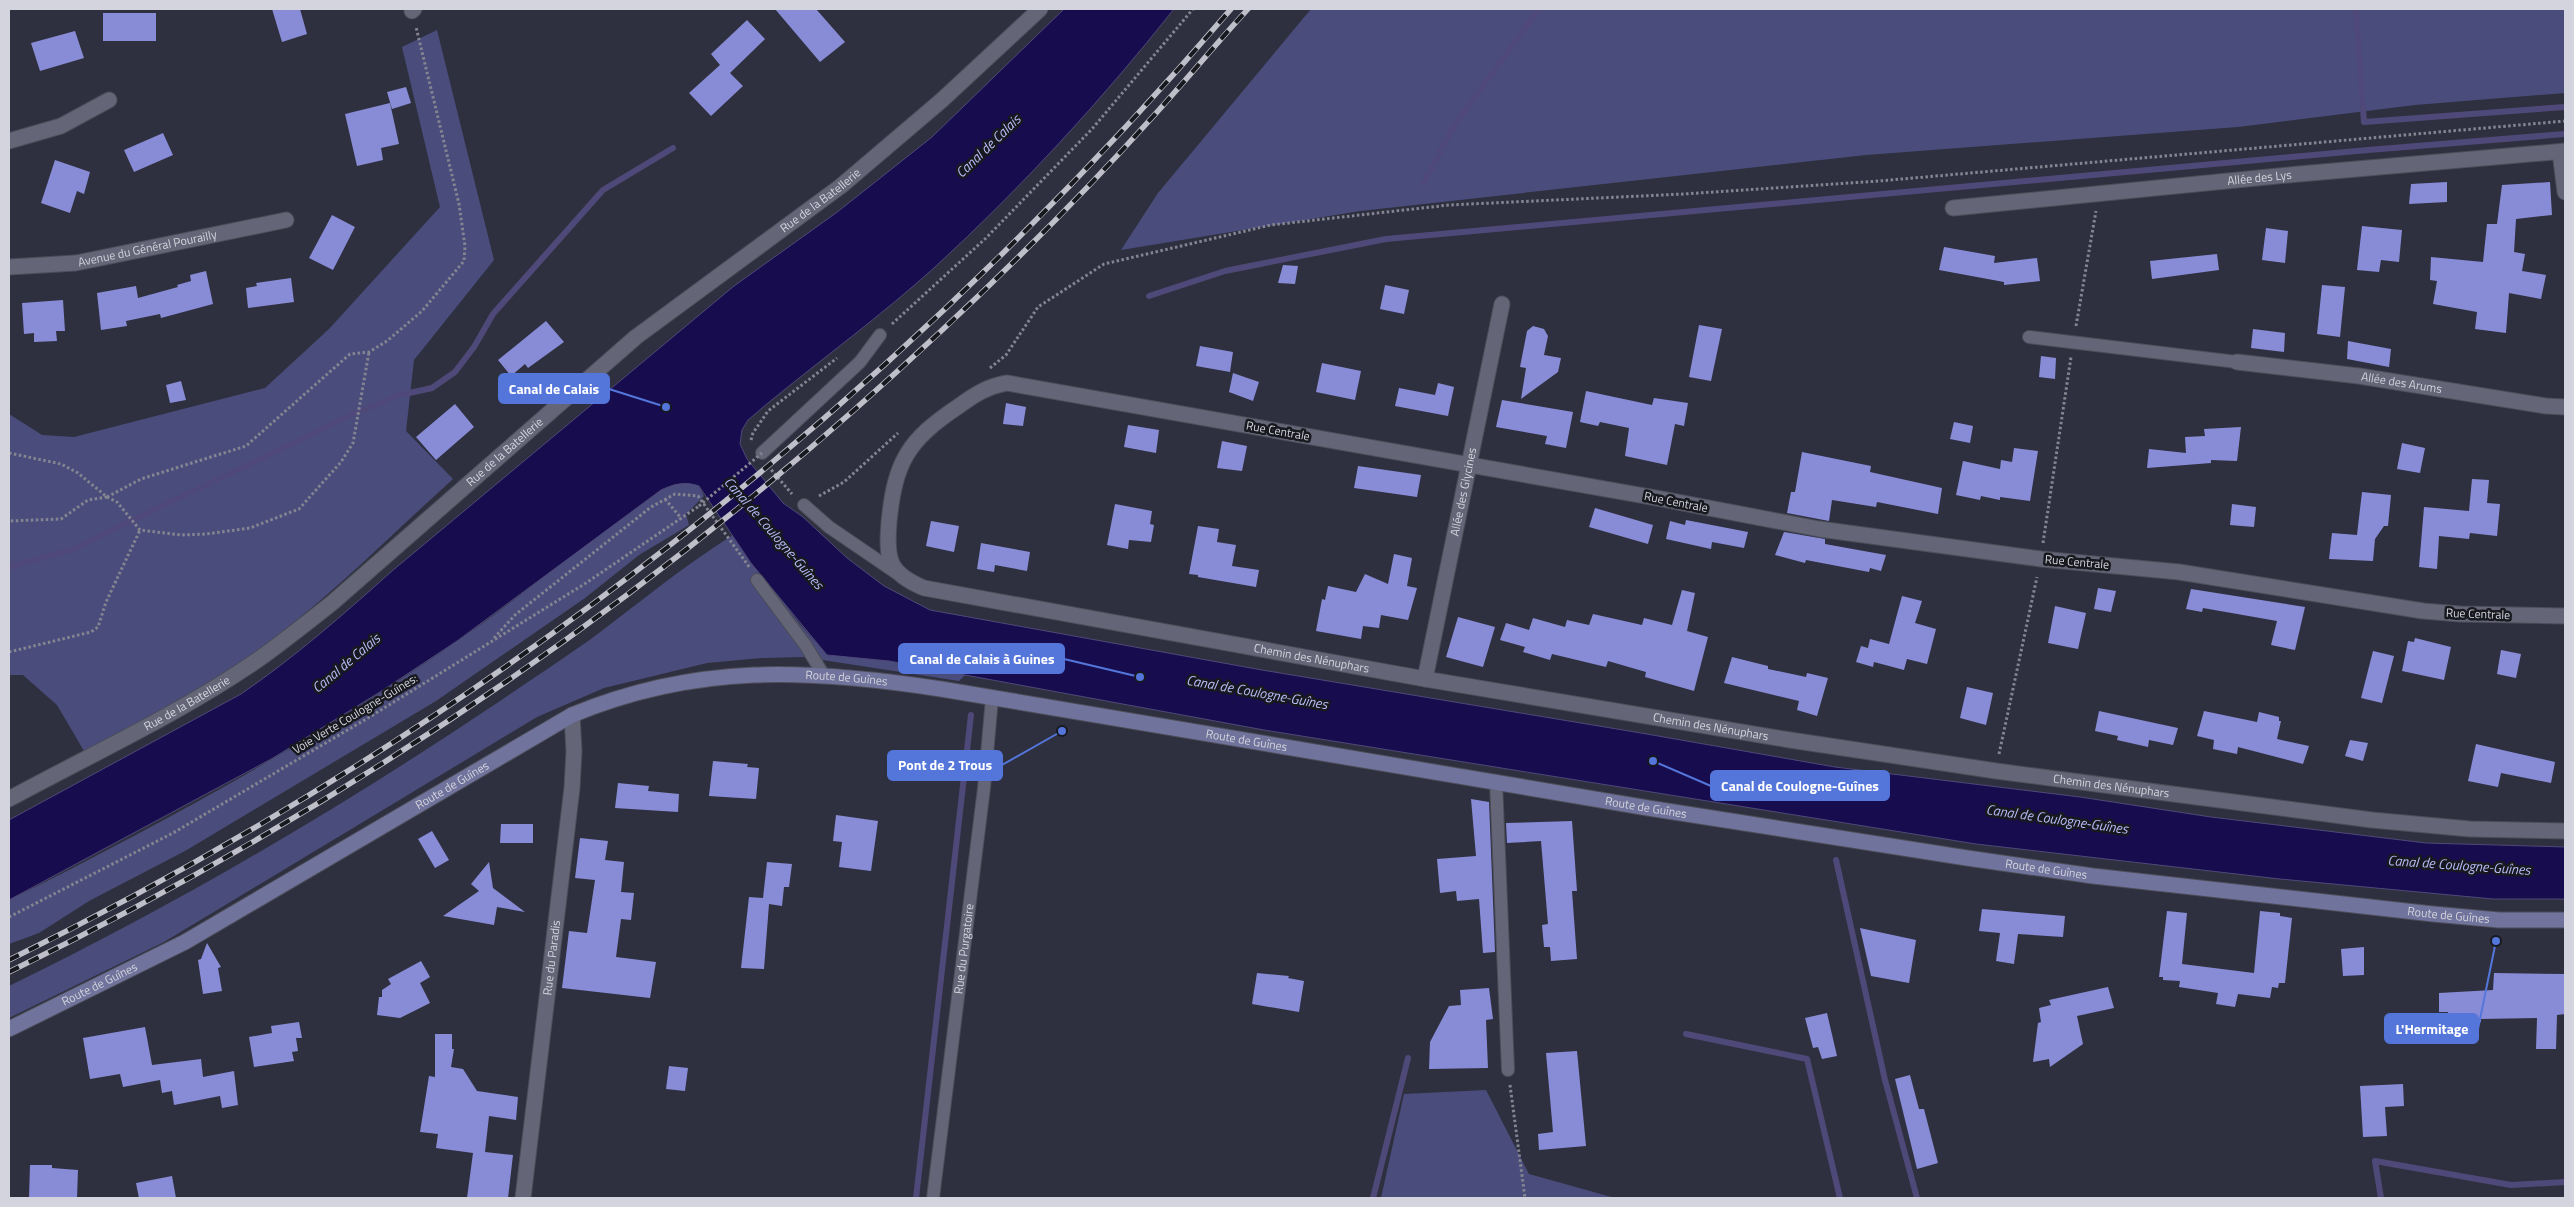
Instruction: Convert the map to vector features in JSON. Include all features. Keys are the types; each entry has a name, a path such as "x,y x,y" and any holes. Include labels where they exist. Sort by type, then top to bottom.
{"main road":[{"name":"Route de Guînes","path":"9,1029 137,968 192,939 572,715 618,698 705,680 756,674 823,674 864,678 2038,869 2433,914 2499,920 2565,920"}],"street":[{"name":"Rue de la Batellerie","path":"9,799 183,704 258,660 299,629 332,603 636,337 841,186 889,146 1009,40 1040,9"},
{"path":"9,141 61,126 109,100"},
{"path":"2563,152 2565,192"},
{"name":"Allée des Lys","path":"1953,208 2563,152"},
{"name":"Avenue du Général Pourailly","path":"9,267 76,263 286,220"},
{"name":"Allée des Glycines","path":"1425,679 1502,304"},
{"name":"Allée des Arums","path":"2238,362 2359,376 2546,406 2565,407"},
{"name":"Rue Centrale","path":"898,574 889,556 888,543 893,489 902,464 913,444 926,429 974,395 996,384 1007,383 1662,499 1826,530 2041,559 2179,572 2442,613 2565,616"},
{"name":"Chemin des Nénuphars","path":"898,574 924,588 946,594 1425,679 1790,740 1996,772 2372,820 2470,829 2565,831"},
{"name":"Rue du Paradis","path":"523,1198 572,788 574,751 572,715"}],"lane":[{"path":"759,451 860,362 880,335"},
{"path":"2029,337 2238,362"},
{"path":"804,505 837,533 898,574"},
{"path":"757,580 806,646 823,674"},
{"name":"Rue du Purgatoire","path":"933,1198 982,798 992,698"},
{"path":"1496,782 1508,1070"}],"path":[{"path":"880,335 986,238 1092,129 1193,9"},
{"path":"9,521 61,519 88,500 107,497 141,479 246,446 350,354 369,352 387,341 422,311 464,261 465,246 460,204 420,39"},
{"path":"1006,355 1038,307 1104,264 1272,225 1449,205 1684,194 1879,180 2565,121"},
{"path":"1996,772 2041,559 2073,342 2100,194"},
{"path":"9,453 61,464 78,473 107,497 117,502 139,528 181,534 206,534 250,528 299,509 341,462 353,443 369,352"},
{"path":"750,444 753,433 768,411 798,390 839,356"},
{"path":"759,451 804,505"},
{"name":"Voie Verte Coulogne-Guînes:","path":"9,917 172,832 368,718 586,583 699,506 759,451"},
{"path":"490,642 515,615 627,524 675,494 698,496 757,580"},
{"path":"665,499 681,518"},
{"path":"9,652 91,632 98,627 106,602 139,528"},
{"path":"1508,1070 1525,1198"}],"shaded area":[{"path":"1311,9 2565,9 2565,93 2415,105 2238,127 1866,155 1360,211 1121,250 1158,193"},
{"path":"437,30 494,260 414,360 406,431 453,479 321,600 265,645 199,688 84,751 57,705 23,675 9,675 9,414 42,435 74,437 265,388 329,329 440,207 402,47"},
{"path":"690,483 699,486 704,496 686,514 689,525 639,555 585,598 436,701 185,851 89,901 39,933 9,944 9,900 193,804 254,770 372,698 487,620 661,490 675,484"},
{"path":"733,535 799,623 827,655 889,661 966,674 959,681 803,657 761,658 707,663 604,688 537,717 164,942 9,1018 9,986 193,890 313,821 430,747 578,648 678,572"},
{"path":"1486,1090 1529,1174 1615,1198 1381,1198 1404,1094"}],"water":[{"path":"1064,9 1174,9 1089,110 999,206 935,267 748,420 742,430 740,444 747,459 783,503 803,517 847,558 884,586 930,610 1262,670 1835,767 2080,797 2211,817 2426,843 2565,847 2565,899 2493,899 2280,879 1976,844 1264,730 889,661 827,655 751,563 699,486 684,483 661,490 457,641 380,692 273,758 9,900 9,820 241,694 281,665 734,286 836,213 932,137"}],"building":[{"path":"272,9 300,9 307,34 282,42"},
{"path":"775,9 816,9 845,42 820,62"},
{"path":"103,13 156,13 156,41 103,41"},
{"path":"747,20 765,39 730,73 743,86 711,116 689,93 720,65 711,54"},
{"path":"75,31 84,58 40,71 31,43"},
{"path":"406,87 411,103 392,109 387,92"},
{"path":"390,103 399,144 381,148 383,160 357,166 345,114"},
{"path":"163,133 173,155 134,172 124,150"},
{"path":"55,160 90,172 84,194 77,191 70,213 41,203"},
{"path":"2447,182 2447,202 2409,204 2411,184"},
{"path":"2550,182 2552,215 2516,219 2514,252 2525,254 2522,271 2546,275 2541,299 2509,293 2506,333 2475,329 2477,312 2433,304 2437,281 2430,280 2431,257 2483,262 2487,224 2497,224 2502,185"},
{"path":"332,215 355,227 333,270 309,258"},
{"path":"2362,226 2402,230 2399,262 2381,260 2379,272 2357,270"},
{"path":"2266,228 2288,231 2285,263 2262,260"},
{"path":"1944,247 1995,256 1994,263 2037,258 2040,281 2004,285 2004,282 1939,270"},
{"path":"2217,254 2219,270 2152,279 2150,261"},
{"path":"1283,265 1298,266 1295,284 1278,283"},
{"path":"206,271 213,304 161,318 160,314 126,321 127,326 101,330 97,293 136,286 138,298 178,287 177,285 191,281 190,275"},
{"path":"291,278 294,302 248,308 246,288 257,286 256,283"},
{"path":"1385,285 1409,290 1404,314 1380,309"},
{"path":"2322,285 2345,287 2340,337 2317,334"},
{"path":"63,300 65,331 56,331 57,341 34,342 34,333 24,334 22,303"},
{"path":"546,321 564,342 528,368 525,364 511,376 498,360"},
{"path":"1699,325 1722,329 1711,381 1689,377"},
{"path":"1533,326 1544,329 1548,336 1544,355 1561,358 1558,372 1521,399 1526,368 1520,367 1527,331"},
{"path":"2253,329 2285,333 2284,352 2251,348"},
{"path":"2348,341 2391,349 2389,367 2347,359"},
{"path":"1200,346 1233,352 1230,372 1196,366"},
{"path":"2041,356 2056,358 2055,379 2039,377"},
{"path":"1322,363 1361,371 1355,400 1316,392"},
{"path":"1233,373 1259,382 1253,401 1229,392"},
{"path":"181,381 186,400 170,403 166,385"},
{"path":"1438,383 1454,387 1448,416 1395,406 1399,388 1435,395"},
{"path":"1586,391 1652,405 1654,398 1688,403 1684,426 1675,424 1667,465 1625,456 1629,428 1600,422 1598,426 1580,422"},
{"path":"1502,400 1573,412 1566,448 1545,444 1547,436 1496,427"},
{"path":"1006,403 1026,407 1023,426 1003,424"},
{"path":"455,404 474,427 436,460 416,437"},
{"path":"1954,422 1973,426 1970,443 1950,439"},
{"path":"1128,425 1159,430 1156,453 1124,447"},
{"path":"2241,427 2237,461 2211,460 2211,463 2147,468 2149,449 2186,453 2185,437 2205,436 2204,429"},
{"path":"1222,441 1247,446 1242,471 1217,468"},
{"path":"2402,443 2425,448 2420,473 2397,469"},
{"path":"2014,448 2038,451 2030,501 2000,497 2000,500 1981,496 1980,500 1956,495 1963,461 2000,469 2001,460 2012,462"},
{"path":"1802,452 1871,466 1870,472 1942,488 1938,514 1877,502 1876,507 1832,500 1829,521 1787,513 1791,492 1795,492"},
{"path":"1358,466 1421,475 1417,497 1354,488"},
{"path":"2472,479 2489,480 2487,503 2500,504 2497,536 2470,533 2469,539 2439,536 2437,569 2419,567 2424,507 2469,511"},
{"path":"2362,492 2391,495 2388,526 2384,526 2375,539 2373,561 2329,559 2332,533 2357,535"},
{"path":"1115,504 1152,511 1150,524 1154,525 1151,542 1129,540 1128,549 1107,545"},
{"path":"2232,504 2256,507 2254,527 2230,525"},
{"path":"1595,508 1653,525 1648,544 1589,527"},
{"path":"1686,520 1748,532 1744,548 1712,542 1711,549 1666,539 1670,521 1685,525"},
{"path":"931,521 959,526 954,552 926,546"},
{"path":"1198,526 1219,529 1217,542 1236,545 1232,566 1259,570 1256,587 1189,574"},
{"path":"1784,532 1825,539 1825,544 1886,555 1881,571 1870,568 1869,572 1806,560 1805,563 1775,555"},
{"path":"981,543 1030,552 1027,571 995,565 994,572 977,569"},
{"path":"1394,554 1412,558 1407,586 1417,588 1408,620 1381,615 1379,628 1363,626 1361,639 1316,631 1322,599 1325,600 1328,586 1356,592 1365,574 1388,584"},
{"path":"2098,588 2116,591 2111,612 2094,609"},
{"path":"2191,589 2305,607 2295,650 2271,645 2277,621 2203,608 2202,612 2186,609"},
{"path":"1682,590 1695,593 1687,631 1708,637 1694,691 1645,677 1646,672 1608,661 1606,667 1552,654 1550,660 1523,652 1525,647 1500,640 1506,623 1529,630 1533,618 1565,627 1567,620 1589,625 1593,614 1642,625 1644,618 1672,625"},
{"path":"1902,596 1922,601 1915,623 1936,629 1927,664 1907,659 1904,670 1874,662 1873,667 1856,662 1861,646 1868,648 1870,639 1889,644"},
{"path":"2055,606 2086,613 2078,649 2048,643"},
{"path":"1458,617 1495,627 1483,667 1446,657"},
{"path":"2415,638 2451,647 2444,680 2402,671 2408,641 2414,642"},
{"path":"2501,650 2521,654 2516,678 2497,674"},
{"path":"2373,651 2394,656 2382,703 2361,698"},
{"path":"1732,657 1768,666 1768,669 1806,677 1807,673 1828,678 1817,716 1797,710 1799,701 1724,683"},
{"path":"1967,687 1993,693 1986,725 1960,718"},
{"path":"2099,711 2178,728 2173,745 2149,740 2148,747 2117,740 2118,736 2095,731"},
{"path":"2204,711 2257,722 2259,712 2279,717 2279,721 2281,721 2277,739 2309,746 2303,764 2238,747 2237,754 2213,749 2214,740 2197,736"},
{"path":"2350,740 2368,743 2363,761 2345,756"},
{"path":"2476,744 2555,762 2551,783 2501,773 2498,787 2468,781"},
{"path":"713,761 748,764 747,767 759,768 756,799 709,796"},
{"path":"618,783 649,786 648,791 679,794 678,812 615,808"},
{"path":"1471,799 1489,802 1495,952 1483,953 1479,899 1457,901 1456,891 1440,893 1437,859 1476,856"},
{"path":"836,815 878,821 871,871 839,867 842,842 833,841"},
{"path":"1572,821 1577,891 1572,891 1577,959 1551,961 1550,947 1544,947 1542,925 1548,924 1541,841 1507,843 1506,823"},
{"path":"501,824 533,824 533,843 500,843"},
{"path":"432,831 449,860 435,868 418,839"},
{"path":"580,838 608,841 605,860 624,862 621,892 634,893 631,920 621,919 616,957 656,962 650,998 562,988 569,931 587,933 595,880 575,878"},
{"path":"489,862 493,888 525,912 497,907 494,925 443,916 479,891 471,884"},
{"path":"767,862 792,864 789,887 784,887 782,906 769,904 764,969 741,968 749,897 763,898"},
{"path":"1982,909 2065,916 2063,937 2018,934 2014,964 1996,961 2000,933 1979,931"},
{"path":"2167,911 2187,913 2182,964 2254,973 2260,911 2280,913 2280,916 2292,918 2285,983 2279,983 2278,988 2272,987 2270,998 2238,994 2235,1007 2216,1004 2218,993 2179,987 2180,981 2163,980 2163,977 2159,977"},
{"path":"1860,928 1916,940 1909,983 1871,976"},
{"path":"207,943 221,967 218,968 222,991 203,994 198,960 201,959"},
{"path":"2364,947 2364,975 2343,976 2341,949"},
{"path":"421,961 430,977 420,983 430,1003 400,1018 377,1015 379,997 382,997 382,990 391,984 388,979"},
{"path":"1257,973 1289,976 1288,978 1304,981 1299,1012 1252,1004"},
{"path":"2494,973 2565,974 2565,1014 2557,1015 2556,1049 2536,1049 2537,1018 2481,1019 2481,1022 2449,1024 2448,1012 2439,1012 2439,993 2493,990"},
{"path":"2108,987 2114,1008 2077,1016 2083,1044 2050,1067 2049,1059 2033,1062 2038,1023 2041,1022 2039,1008 2051,1005 2049,1000"},
{"path":"1489,988 1493,1019 1486,1020 1488,1068 1429,1069 1430,1042 1449,1006 1461,1005 1460,990"},
{"path":"1827,1013 1837,1056 1822,1059 1818,1047 1813,1048 1805,1018"},
{"path":"299,1022 302,1038 296,1038 298,1051 292,1052 294,1061 254,1067 249,1037 272,1033 271,1026"},
{"path":"145,1027 152,1065 201,1059 203,1077 234,1071 238,1105 222,1108 220,1096 174,1105 172,1091 162,1093 160,1080 123,1087 120,1074 90,1079 83,1038"},
{"path":"435,1034 452,1034 452,1049 454,1049 451,1067 463,1069 477,1091 518,1097 516,1120 489,1116 485,1152 513,1155 508,1198 467,1198 473,1153 436,1148 438,1134 420,1132 429,1076 435,1077"},
{"path":"1577,1051 1586,1146 1539,1150 1538,1134 1553,1132 1546,1053"},
{"path":"669,1066 688,1068 685,1091 666,1089"},
{"path":"1910,1075 1919,1109 1924,1109 1938,1163 1917,1169 1895,1079"},
{"path":"2403,1084 2404,1106 2385,1107 2387,1136 2363,1137 2360,1086"},
{"path":"30,1165 52,1165 52,1168 78,1170 77,1198 29,1198"},
{"path":"172,1176 176,1198 139,1198 136,1183"}],"waterway":[{"path":"1424,183 1453,127 1539,9"},
{"path":"2356,9 2364,122 2565,107"},
{"path":"1149,296 1225,271 1386,239 2368,150 2565,134"},
{"path":"9,567 71,550 347,417 396,396 432,388 455,372 474,347 493,314 603,190 673,148"},
{"path":"916,1198 971,715"},
{"path":"1836,860 1885,1080 1917,1198"},
{"path":"1686,1034 1807,1059 1840,1198"},
{"path":"1373,1198 1408,1058"},
{"path":"2381,1198 2375,1161 2511,1185 2565,1182"}],"railway":[{"path":"9,960 182,869 350,770 512,662 668,546 819,423 963,292 1100,154 1231,9"},
{"path":"9,972 122,914 233,853 343,788 450,720 554,648 657,572 756,493 853,411 930,342 1078,197 1161,108 1248,9"}],"place":[{"name":"Canal de Calais","path":"666,407"},
{"name":"Canal de Calais à Guines","path":"1140,677"},
{"name":"Pont de 2 Trous","path":"1062,731"},
{"name":"Canal de Coulogne-Guînes","path":"1653,761"},
{"name":"L'Hermitage","path":"2496,941"}]}
